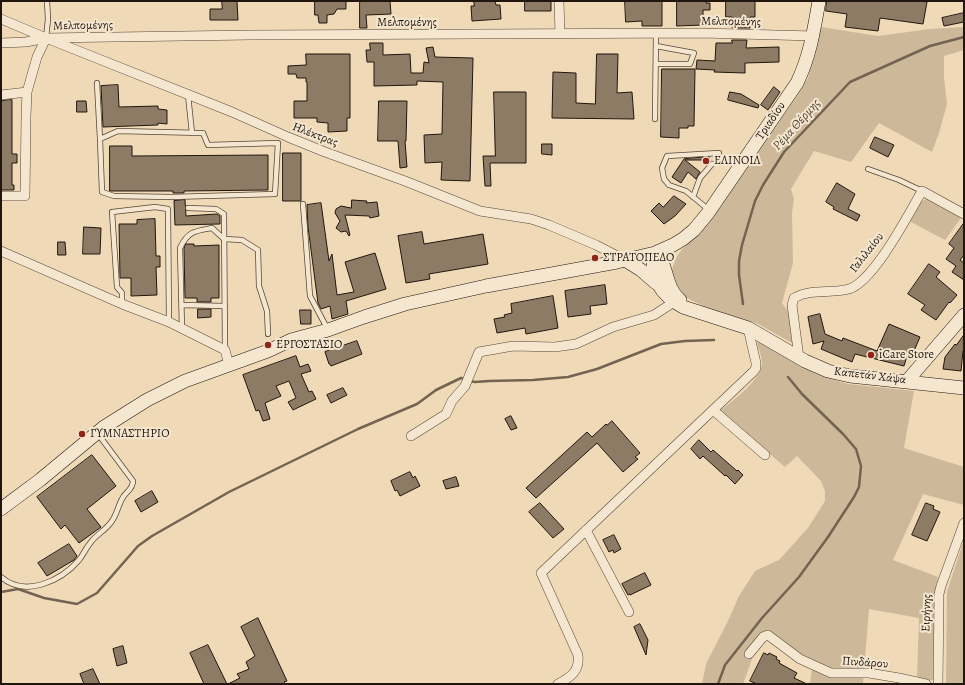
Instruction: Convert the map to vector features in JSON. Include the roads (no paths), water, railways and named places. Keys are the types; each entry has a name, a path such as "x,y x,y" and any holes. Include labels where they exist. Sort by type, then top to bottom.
{"main road":[{"name":"Τριαδίου","path":"1,509 40,480 97,432 135,406 184,381 268,351 291,340 328,330 405,304 546,274 625,260 656,253 673,245 694,230 710,211 797,83 805,65 814,36 819,1"},
{"path":"625,260 661,280 674,251 673,245"},
{"name":"Καπετάν Χάψα","path":"656,253 660,258 663,292 674,302 683,307 748,328 799,358 821,368 850,376 964,388"},
{"name":"Καπετάν Χάψα","path":"661,280 670,287 676,296 694,310"},
{"path":"907,381 964,314"}],"street":[{"path":"559,1 560,34"},
{"name":"Ηλέκτρας","path":"1,19 232,112 294,140 405,181 480,211 531,219 549,224 625,260"},
{"name":"Μελπομένης","path":"1,43 26,42 46,38 251,35 702,33 814,36"},
{"path":"1,196 25,196 27,92 37,57 46,38"},
{"path":"1,95 27,92"},
{"path":"922,191 964,214"},
{"name":"Γαλιλαίου","path":"799,358 792,305 794,298 813,292 849,289 861,281 887,249 922,191"},
{"path":"1,250 122,304 169,322 225,350 229,364"},
{"path":"411,436 446,414 452,401 465,386 479,352 513,346 555,347 576,344 613,327 654,315 674,302"},
{"path":"558,684 578,668 578,655 541,573 753,372 756,368 748,328"},
{"path":"713,410 766,455"},
{"name":"Ειρήνης","path":"938,684 939,594 964,523"},
{"path":"586,530 629,612"},
{"name":"Πινδάρου","path":"749,654 763,637 768,635 800,659 831,673 869,673 926,684"}],"lane":[{"path":"46,38 48,19 47,1"},
{"path":"655,119 656,34"},
{"path":"656,46 694,53 690,64 656,64"},
{"path":"97,83 102,192 114,196 171,197 275,194 278,143 208,145 203,133 118,131 100,139"},
{"path":"188,94 192,133"},
{"path":"710,211 686,191 669,185 664,179 662,168 668,156 719,153"},
{"path":"693,197 700,178 712,164"},
{"path":"868,169 899,180 922,191"},
{"path":"304,204 310,296 328,330"},
{"path":"122,304 122,293 117,287 112,212 155,207 168,209 169,322"},
{"path":"188,208 216,209 224,214 225,350"},
{"path":"182,329 180,248 184,239 195,231 212,228 224,239 242,240 258,250 259,286 267,311 268,334"},
{"path":"182,304 225,306"},
{"path":"1,577 10,583 26,587 37,587 50,581 75,564 91,542 112,521 121,499 132,487 133,481 97,432"}],"waterway":[{"name":"Ρέμα Θέρμης","path":"743,304 739,275 739,261 742,245 755,201 763,185 784,152 850,82 930,46 964,37"},
{"path":"470,381 533,380 568,377 597,369 661,344 714,340"},
{"path":"718,684 725,665 762,618 799,577 828,537 859,487 861,466 856,449 843,434 802,394 788,377"},
{"path":"1,592 18,589 44,598 77,604 97,593 138,546 152,536 229,492 358,429 417,404 436,390 461,378 465,379"}],"place":[{"name":"ΕΛΙΝΟΙΛ","path":"706,161"},
{"name":"ΣΤΡΑΤΟΠΕΔΟ","path":"595,258"},
{"name":"ΕΡΓΟΣΤΑΣΙΟ","path":"268,345"},
{"name":"iCare Store","path":"871,355"},
{"name":"ΓΥΜΝΑΣΤΗΡΙΟ","path":"82,434"}]}
